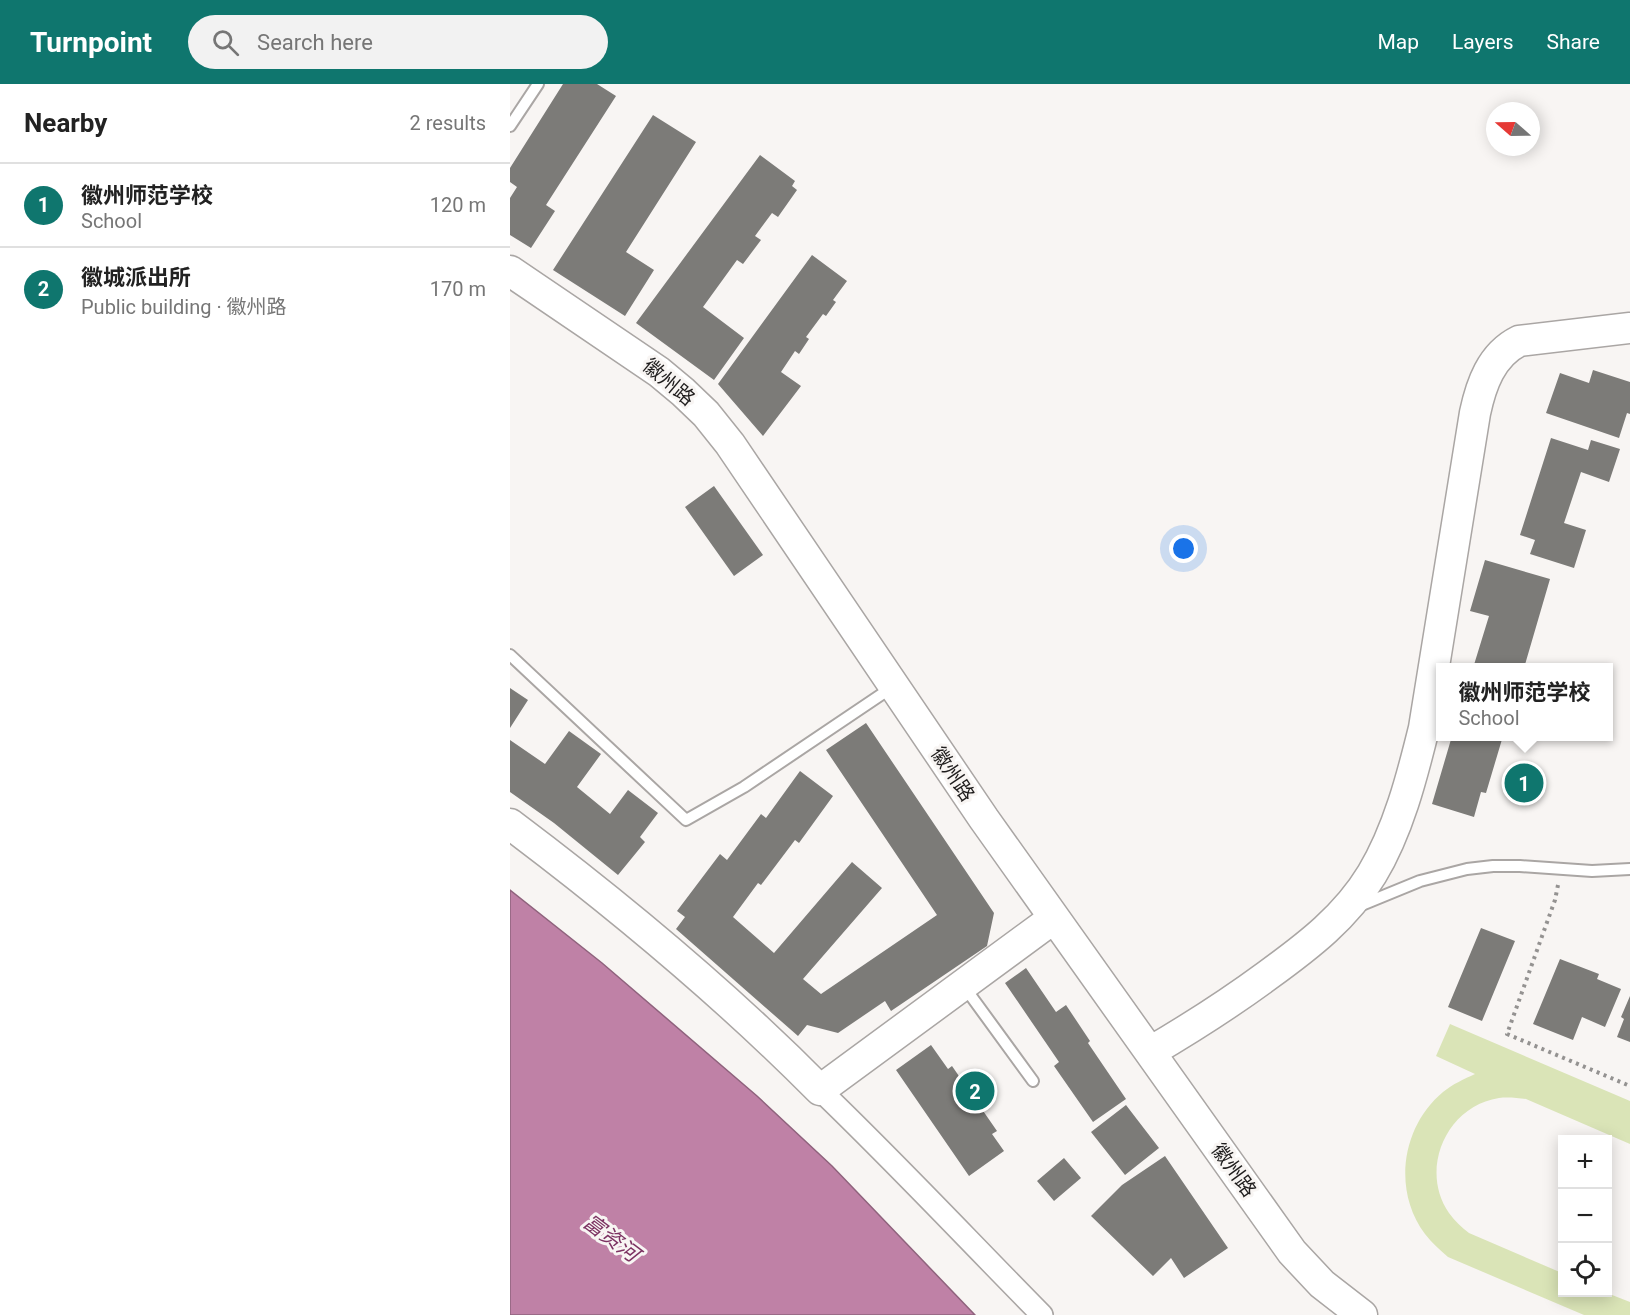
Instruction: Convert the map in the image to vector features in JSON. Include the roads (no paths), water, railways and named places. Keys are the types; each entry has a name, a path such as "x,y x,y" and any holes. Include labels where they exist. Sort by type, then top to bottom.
{"street":[{"name":"徽州路","path":"510,271 659,372 706,414 730,444 984,819 1293,1252 1322,1284 1362,1315"},
{"path":"1150,1052 1235,999 1304,950 1326,931 1372,873 1385,847 1406,794 1424,728 1475,413 1484,380 1493,364 1504,350 1519,341 1630,328"},
{"path":"510,824 666,947 774,1043 1042,1315"},
{"path":"820,1090 1054,918"}],"lane":[{"path":"510,126 538,84"},
{"path":"510,654 686,820 744,788 894,686"},
{"path":"1342,913 1420,881 1451,872 1493,866 1592,871 1630,869"},
{"path":"963,985 1033,1081"}],"water":[{"name":"富资河","path":"510,890 602,963 757,1096 832,1166 975,1315 510,1315"}],"place":[{"name":"徽州师范学校","path":"1524,783"},
{"name":"徽城派出所","path":"975,1091"}]}
